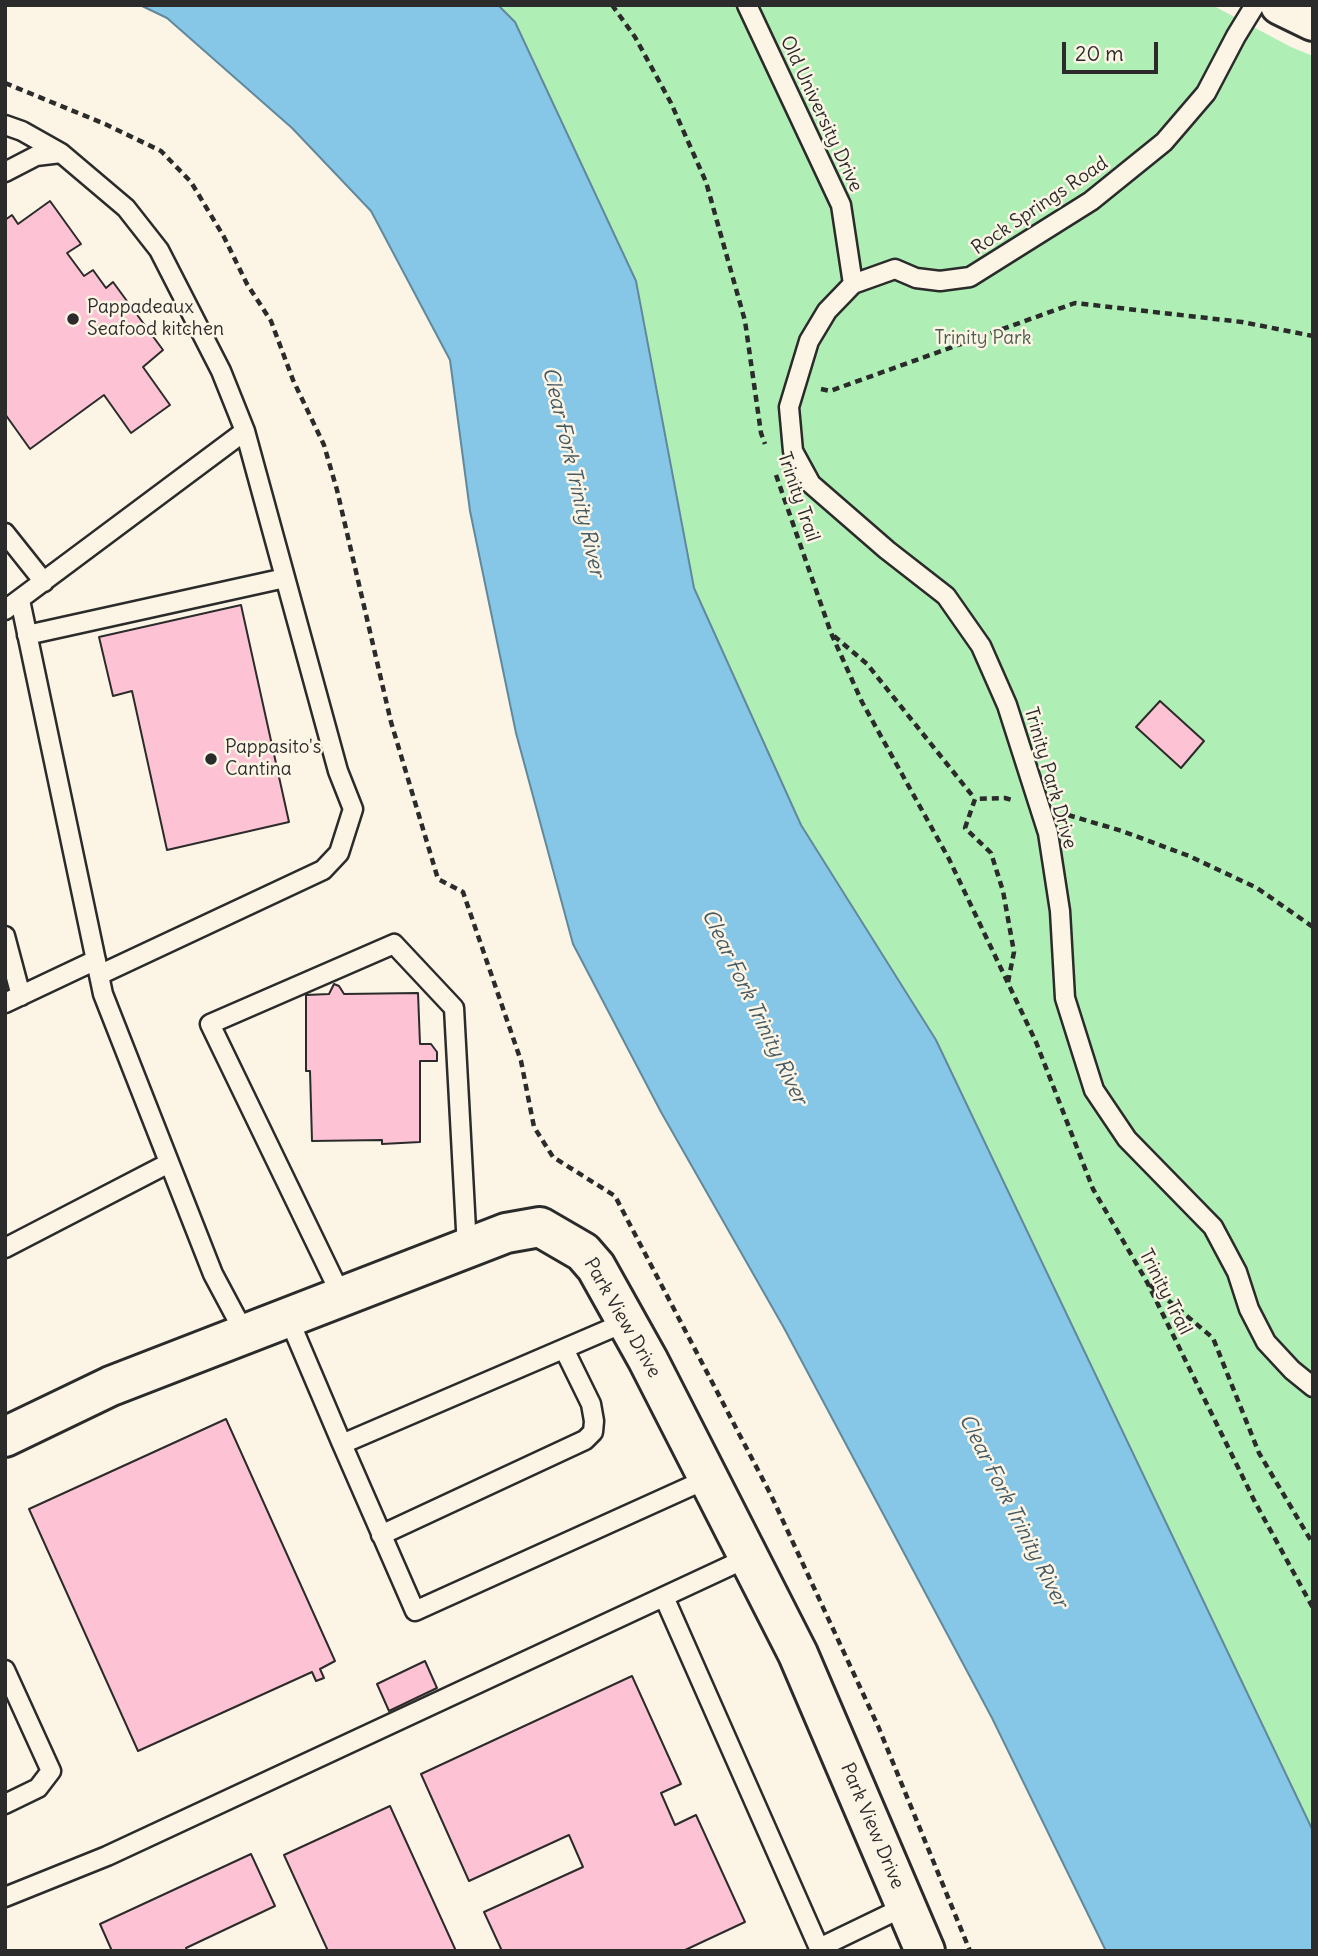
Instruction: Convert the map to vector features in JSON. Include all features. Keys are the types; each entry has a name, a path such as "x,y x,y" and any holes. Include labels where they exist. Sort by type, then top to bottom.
{"street":[{"path":"1280,5 1313,21"},
{"name":"Park View Drive","path":"5,1437 111,1386 506,1233 540,1227 583,1252 596,1267 648,1360 798,1654 925,1951"}],"lane":[{"name":"Old University Drive","path":"747,5 841,205 853,285"},
{"name":"Rock Springs Road","path":"853,285 895,269 916,278 940,281 970,277 1091,201 1164,142 1206,93 1255,5"},
{"path":"5,125 22,131 61,153 126,208 159,250 221,370 245,431 338,771 353,809 339,853 323,870 98,968 13,1000 5,936"},
{"path":"5,172 36,156 61,153"},
{"name":"Trinity Park Drive","path":"853,285 827,311 809,341 789,407 793,451 811,484 887,550 946,596 981,646 1007,705 1048,833 1060,911 1065,998 1094,1090 1127,1139 1213,1227 1237,1272 1249,1308 1266,1342 1313,1387"},
{"path":"245,431 13,605 27,635 103,994 213,1274 245,1334"},
{"path":"5,533 44,582"},
{"path":"27,635 285,578"},
{"path":"342,1297 210,1024 394,944 454,1008 467,1248"},
{"path":"5,1248 169,1163"},
{"path":"288,1317 415,1611 709,1478"},
{"path":"342,1444 626,1322"},
{"path":"382,1535 585,1440 593,1433 591,1404 564,1349"},
{"path":"5,1897 107,1856 749,1557"},
{"path":"664,1597 817,1950 906,1906"},
{"path":"5,1670 51,1771 38,1788 5,1804"}],"path":[{"name":"Trinity Trail","path":"612,5 641,48 671,103 706,182 745,321 761,433 769,456"},
{"path":"5,83 105,124 161,151 191,182 224,237 247,284 271,321 293,380 324,445 391,722 438,878 463,892 521,1061 534,1127 553,1157 615,1196 777,1507 878,1726 970,1951"},
{"path":"795,384 830,391 1075,303 1241,322 1313,336"},
{"name":"Trinity Trail","path":"773,468 831,633 862,702 948,859 1037,1042 1093,1189 1147,1282 1238,1466 1313,1608"},
{"path":"831,633 867,664 975,799"},
{"path":"975,799 1005,798 1122,831 1189,856 1257,888 1313,927"},
{"path":"975,799 965,828 991,853 1003,891 1014,952 1008,982"},
{"path":"1147,1282 1213,1338 1259,1453 1313,1544"}],"green space":[{"name":"Trinity Park","path":"499,5 1212,5 1313,56 1313,1831 936,1041 801,825 694,588 636,281 515,22"}],"water":[{"name":"Clear Fork Trinity River","path":"140,5 498,5 515,22 636,281 694,588 801,825 936,1040 1313,1831 1313,1951 1106,1951 992,1718 784,1328 661,1112 573,944 516,733 470,511 450,360 371,211 292,128 167,18"}],"building":[{"name":"Pappadeaux Seafood kitchen","path":"50,201 81,244 67,253 84,276 93,270 106,288 113,282 163,350 143,367 170,405 131,433 104,395 30,449 5,414 5,220 12,215 18,224"},
{"name":"Pappasito's Cantina","path":"241,605 289,822 167,850 132,691 113,696 99,637"},
{"path":"1160,701 1204,741 1181,768 1136,727"},
{"path":"334,984 339,986 344,994 418,993 420,1044 431,1044 437,1052 437,1061 420,1061 420,1142 382,1144 382,1140 312,1141 310,1071 306,1071 306,995 329,994"},
{"path":"226,1419 335,1661 320,1669 324,1678 316,1681 312,1672 138,1751 29,1509"},
{"path":"425,1661 437,1688 389,1711 377,1684"},
{"path":"632,1676 681,1784 661,1793 675,1825 696,1815 745,1922 683,1951 502,1951 484,1912 583,1867 569,1835 469,1881 421,1774"},
{"path":"390,1806 456,1951 328,1951 284,1855"},
{"path":"251,1854 275,1906 186,1948 187,1951 112,1951 100,1924"}],"place":[{"name":"Pappadeaux Seafood kitchen","path":"73,319"},
{"name":"Pappasito's Cantina","path":"211,759"}]}
